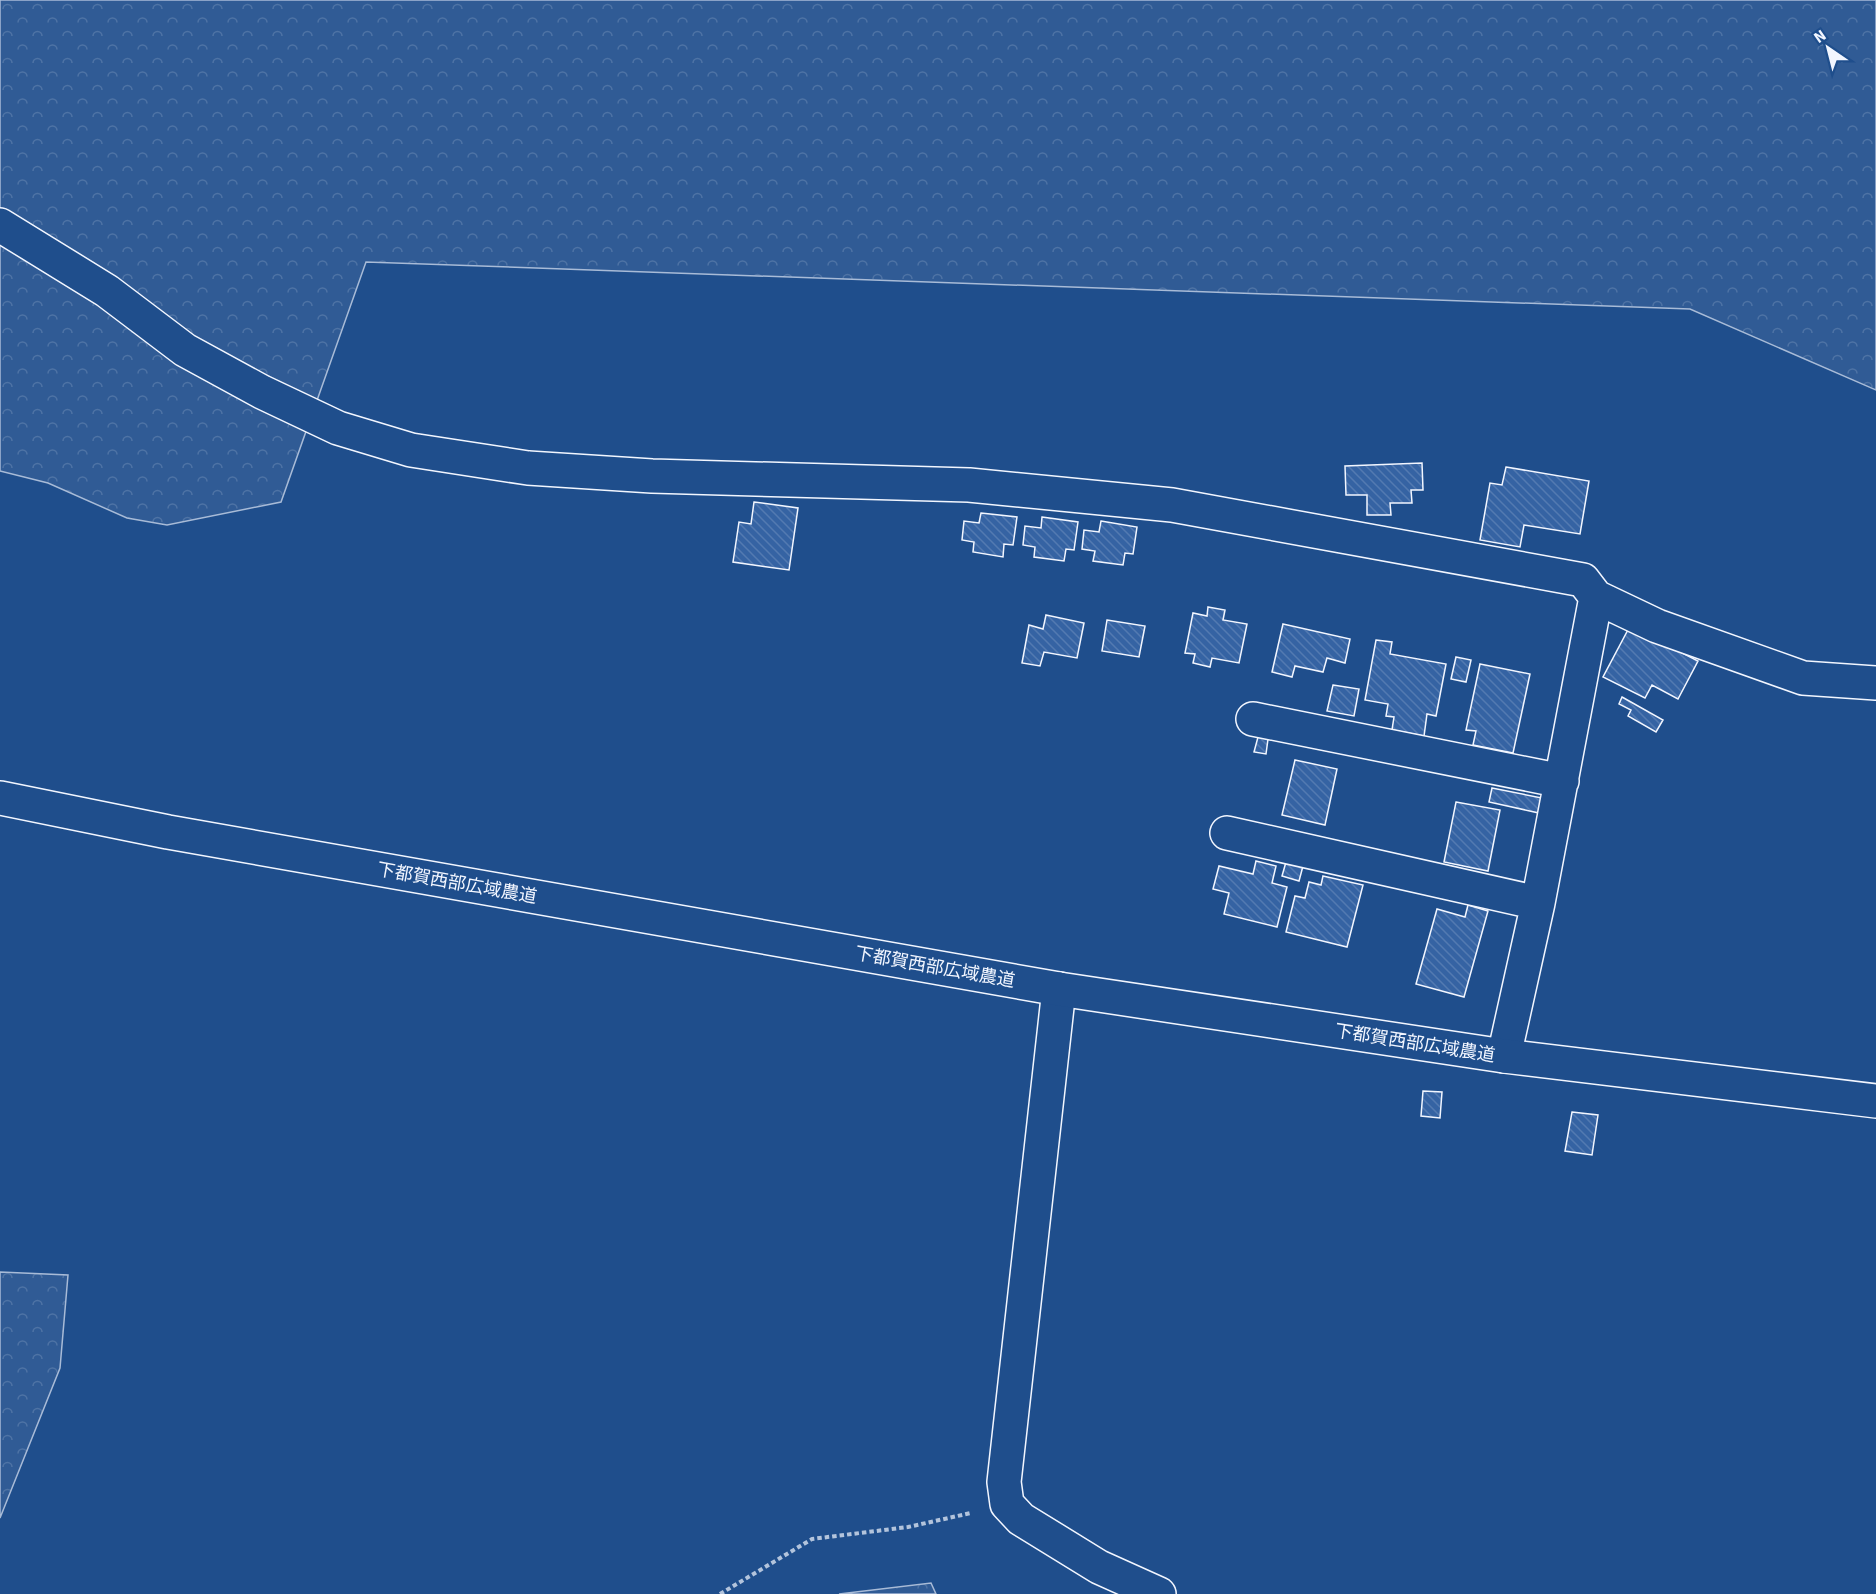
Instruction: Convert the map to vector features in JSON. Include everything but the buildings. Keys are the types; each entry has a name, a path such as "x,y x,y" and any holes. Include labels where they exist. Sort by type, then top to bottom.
{"street":[{"path":"0,225 107,291 185,350 262,392 338,428 411,450 528,468 652,476 969,485 1172,505 1583,580 1596,597 1657,626 1803,678 1876,683"},
{"path":"1504,1056 1538,903 1596,597"},
{"path":"1253,719 1562,781"},
{"name":"下都賀西部広域農道","path":"0,798 168,832 1059,989 1504,1056 1876,1101"},
{"path":"1227,833 1538,903"},
{"path":"1059,989 1004,1482 1007,1504 1021,1519 1099,1567 1159,1594"}],"path":[{"path":"720,1594 812,1539 908,1527 1007,1504"}],"green space":[{"path":"0,0 1876,0 1876,390 1690,309 366,262 281,502 167,525 127,518 48,483 0,471"},
{"path":"0,1272 68,1275 60,1368 0,1518"},
{"path":"931,1583 936,1594 839,1594"}]}
